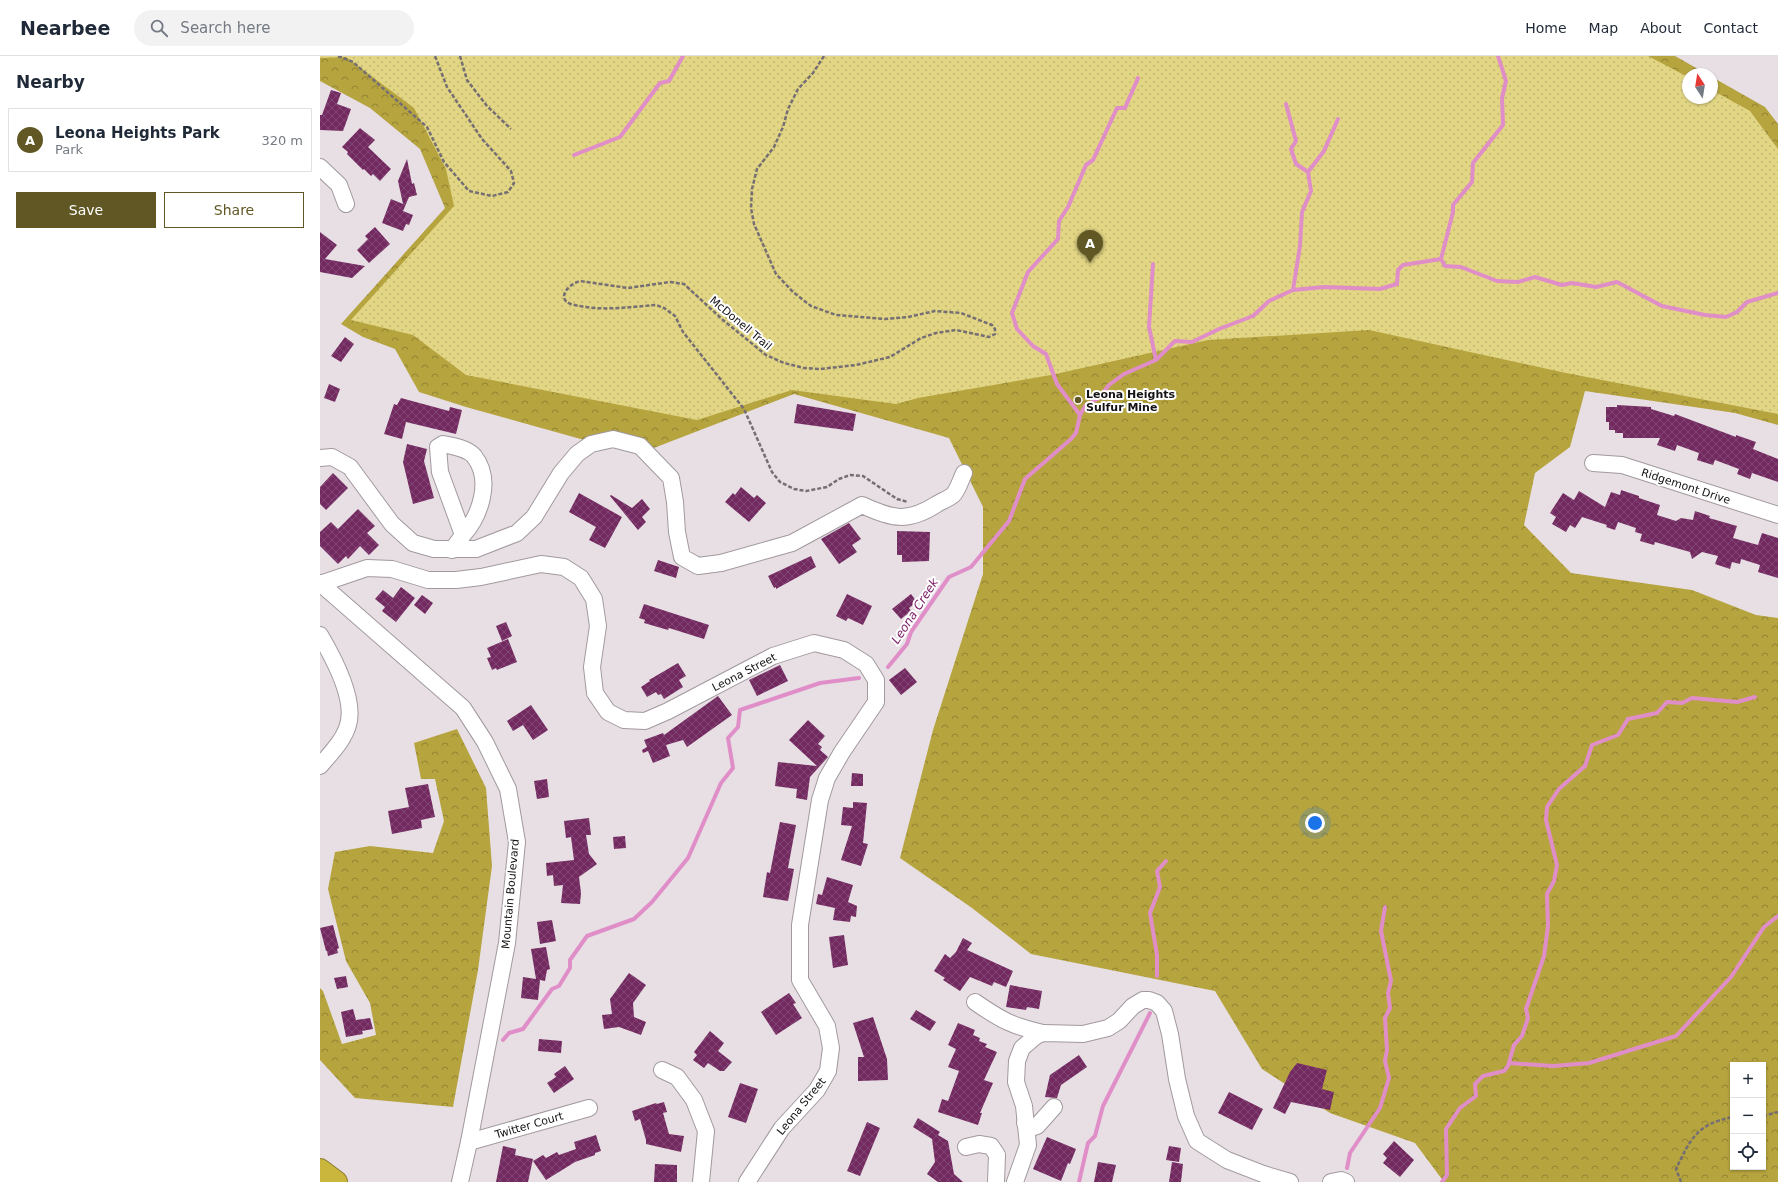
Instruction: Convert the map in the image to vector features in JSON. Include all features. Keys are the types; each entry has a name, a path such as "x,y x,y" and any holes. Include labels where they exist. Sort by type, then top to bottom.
{"highway":[{"path":"320,1170 336,1182"}],"street":[{"path":"320,167 339,185 346,204"},
{"path":"320,458 332,457 350,467 392,524 413,542 434,549 452,550 476,549 516,533 534,517 561,473 576,454 591,444 614,439 640,446 671,478 675,502 677,532 682,557 698,566 721,563 792,543 862,505 878,512 896,517 909,517 920,513 953,494 964,473"},
{"path":"452,550 463,536 474,520 482,500 484,481 474,456 460,447 443,444 438,448 440,472 463,536"},
{"name":"Ridgemont Drive","path":"1593,463 1622,465 1778,515"},
{"name":"Leona Street","path":"320,583 367,568 392,569 428,580 448,580 482,577 541,564 564,567 581,578 594,599 598,626 592,667 595,693 608,712 624,720 645,721 668,711 773,656 814,643 844,650 866,664 876,680 876,702 827,778 820,800 800,925 800,980 827,1026 832,1048 828,1072 817,1090 782,1128 747,1182"},
{"name":"Mountain Boulevard","path":"320,583 463,708 485,742 508,789 516,842 507,943 460,1182"},
{"path":"320,635 333,657 349,699 348,725 337,745 320,766"},
{"path":"975,1002 1005,1022 1022,1028 1043,1033 1083,1034 1108,1028 1119,1021 1133,1006 1143,1000 1149,1000 1157,1003 1164,1011 1170,1034 1177,1079 1186,1116 1197,1141 1227,1160 1263,1174 1290,1182"},
{"path":"1015,1182 1028,1145 1024,1106 1016,1082 1017,1061 1022,1048 1036,1036 1043,1033"},
{"path":"662,1070 677,1077 694,1100 706,1131 701,1182"},
{"path":"1025,1123 1031,1128 1037,1126 1054,1107"},
{"name":"Twitter Court","path":"469,1142 589,1108"},
{"path":"966,1146 979,1144 991,1146 997,1155 996,1182"},
{"path":"1331,1182 1341,1180 1346,1182"}],"path":[{"path":"338,56 353,62 426,127 444,162 468,191 492,196 508,192 514,183 511,171 482,139 448,86 435,56"},
{"path":"460,56 467,80 487,106 511,129"},
{"name":"McDonell Trail","path":"824,56 813,73 798,89 788,109 783,127 774,148 757,169 752,189 751,208 754,224 776,274 793,292 811,306 836,315 885,319 908,317 935,311 961,313 992,325 995,329 995,334 989,337 956,330 936,333 921,338 890,357 856,365 820,369 804,368 784,363 766,355 723,320 684,284 670,282 628,288 580,281 573,282 567,287 565,294 566,300 569,303 596,309 656,305 664,308 675,316 682,332 744,409 772,472 780,482 794,489 806,491 828,487 839,478 850,475 863,476 897,499 911,501"},
{"path":"1766,1115 1778,1112"},
{"path":"1681,1182 1676,1169 1695,1134 1709,1124 1730,1118"}],"green space":[{"path":"320,56 1675,56 1696,68 1682,68 1682,104 1718,104 1718,80 1765,107 1778,124 1778,425 1735,413 1585,391 1570,447 1535,473 1524,525 1571,573 1692,590 1756,615 1778,618 1778,1182 1444,1182 1415,1143 1330,1113 1262,1069 1215,991 1031,954 972,908 900,858 933,730 983,574 983,507 949,438 794,394 646,451 595,443 466,407 419,392 395,349 363,337 341,324 445,208 420,149 370,108 320,81"},
{"path":"457,729 486,788 492,866 478,970 453,1107 355,1098 320,1060 320,988 323,991 342,1044 376,1035 370,1003 346,961 328,889 335,852 370,846 433,853 444,821 435,779 421,779 414,743"}],"shaded area":[{"path":"320,56 1648,56 1682,74 1682,104 1718,104 1718,93 1750,111 1778,149 1778,414 1566,373 1369,330 1208,340 1051,375 918,398 896,404 792,390 697,420 466,375 413,335 351,320 454,206 446,169 414,108 346,57 320,58"}],"building":[{"path":"331,90 341,93 337,104 351,109 343,131 320,130 320,115 322,115"},
{"path":"360,128 375,140 368,147 391,169 380,181 373,174 371,176 364,169 363,170 342,147"},
{"path":"407,159 412,184 414,183 417,195 409,197 403,211 413,215 409,225 406,224 403,231 382,223 391,199 403,204 398,181"},
{"path":"375,227 390,244 369,263 357,250 368,239 365,236"},
{"path":"320,232 337,245 325,259 365,266 352,278 320,272"},
{"path":"345,337 354,344 341,362 331,356"},
{"path":"329,384 340,389 335,402 324,398"},
{"path":"401,398 449,411 450,407 462,410 456,434 406,422 402,439 384,434 394,404 397,405"},
{"path":"797,404 856,414 853,431 794,423"},
{"path":"1617,405 1651,407 1651,409 1674,416 1675,414 1736,437 1736,435 1756,442 1753,449 1778,459 1778,482 1752,473 1750,479 1737,474 1739,469 1715,460 1713,465 1697,460 1699,453 1677,445 1675,451 1657,445 1660,438 1623,438 1623,433 1615,433 1615,430 1609,430 1609,422 1606,422 1606,407 1617,407"},
{"path":"407,444 427,449 424,461 434,498 413,504 403,462"},
{"path":"333,473 348,488 326,510 320,504 320,487"},
{"path":"741,487 754,498 757,495 766,503 749,522 725,502 733,493 735,495"},
{"path":"1621,490 1660,505 1657,515 1676,521 1681,518 1693,520 1695,511 1710,516 1709,518 1737,526 1733,538 1758,545 1762,533 1778,538 1778,578 1758,572 1760,565 1741,559 1740,564 1732,562 1730,569 1715,564 1718,556 1702,552 1692,559 1690,552 1655,542 1654,545 1640,541 1642,534 1635,532 1636,528 1618,522 1615,530 1606,527 1607,525 1582,517 1575,528 1570,525 1566,532 1552,524 1556,517 1550,513 1563,493 1574,500 1579,491 1605,507 1611,492 1620,495"},
{"path":"579,493 622,517 605,548 589,540 596,527 569,512"},
{"path":"611,495 632,508 642,499 650,509 642,517 646,522 638,530 610,496"},
{"path":"358,509 375,526 367,533 379,545 369,555 360,546 348,559 346,556 338,564 320,546 320,532 331,522 338,529"},
{"path":"849,523 861,539 852,545 857,552 839,564 821,539"},
{"path":"897,531 930,532 929,561 902,562 902,555 897,555"},
{"path":"811,556 816,567 776,589 776,587 774,588 768,576"},
{"path":"658,560 679,567 676,578 654,571"},
{"path":"401,587 415,598 396,622 382,611 385,607 375,599 383,590 393,598"},
{"path":"847,594 872,606 863,625 848,618 846,621 836,616"},
{"path":"911,594 917,602 909,608 911,611 901,619 892,609"},
{"path":"422,595 433,603 425,614 414,605"},
{"path":"644,604 709,625 704,639 669,628 668,630 644,623 645,620 639,618"},
{"path":"506,622 512,636 502,641 496,626"},
{"path":"508,639 517,662 497,670 496,668 492,670 487,658 491,657 487,648"},
{"path":"678,663 686,676 679,680 683,687 664,699 661,694 658,695 656,692 647,697 641,687 650,681 649,680"},
{"path":"780,665 788,681 757,696 749,680"},
{"path":"905,668 917,682 901,695 889,680"},
{"path":"718,696 732,715 687,747 683,740 666,745 670,756 653,763 648,751 643,753 642,750 647,747 644,740 663,733 664,735"},
{"path":"531,705 548,730 533,740 523,725 513,731 507,721"},
{"path":"808,720 825,736 818,744 822,747 820,750 828,757 810,777 807,800 796,798 797,789 775,786 778,762 817,766 789,740"},
{"path":"852,773 863,774 863,786 851,786"},
{"path":"547,779 549,797 537,799 534,781"},
{"path":"428,784 435,817 421,820 422,828 392,834 388,811 409,807 405,788"},
{"path":"853,802 867,803 863,843 868,844 861,866 841,860 852,826 841,825 843,807 853,808"},
{"path":"589,818 591,835 586,835 589,854 597,864 579,877 581,893 580,904 561,903 563,885 554,886 553,875 547,876 546,863 574,860 571,837 566,838 564,821"},
{"path":"780,822 796,825 788,868 794,869 788,901 763,897 767,872 770,873"},
{"path":"625,836 626,848 614,849 613,837"},
{"path":"827,877 853,885 848,902 857,906 856,917 851,916 850,922 833,920 835,908 816,904 818,894 822,895"},
{"path":"552,920 556,941 540,944 537,922"},
{"path":"333,925 339,948 337,949 338,953 328,956 320,928"},
{"path":"844,935 848,965 833,968 829,937"},
{"path":"963,938 972,943 967,950 1013,971 1006,987 994,982 992,986 970,977 960,991 943,980 945,978 934,971 945,954 950,958 956,952"},
{"path":"546,947 550,969 547,970 545,981 540,980 538,1000 521,998 523,977 536,979 531,949"},
{"path":"629,973 646,985 633,1003 634,1017 646,1022 641,1035 619,1027 604,1029 602,1015 612,1014 610,999"},
{"path":"346,976 348,987 337,989 334,978"},
{"path":"1010,985 1042,991 1039,1009 1027,1007 1026,1010 1006,1007"},
{"path":"789,993 796,1003 793,1004 802,1018 776,1035 761,1012"},
{"path":"353,1009 356,1020 370,1018 373,1029 362,1031 363,1034 346,1037 341,1012"},
{"path":"916,1010 936,1022 930,1031 910,1019"},
{"path":"873,1017 887,1059 888,1080 858,1081 858,1057 864,1057 853,1023"},
{"path":"958,1023 975,1030 973,1035 980,1038 979,1041 987,1044 985,1047 997,1052 984,1080 993,1083 980,1113 982,1113 978,1125 938,1112 942,1099 948,1101 959,1071 948,1067 956,1049 948,1045"},
{"path":"710,1031 724,1043 718,1051 732,1062 724,1071 720,1071 708,1063 704,1068 693,1060 697,1055 694,1052"},
{"path":"539,1039 562,1041 561,1053 538,1051"},
{"path":"1079,1055 1087,1067 1061,1085 1057,1098 1045,1097 1050,1075"},
{"path":"1297,1063 1327,1070 1322,1089 1334,1092 1330,1110 1291,1102 1285,1114 1273,1108 1290,1072"},
{"path":"565,1066 574,1079 554,1093 547,1083 556,1077 554,1074"},
{"path":"740,1083 758,1089 746,1123 728,1117"},
{"path":"1229,1092 1263,1109 1252,1130 1218,1113"},
{"path":"664,1102 667,1112 663,1113 669,1134 684,1136 681,1152 646,1144 640,1119 635,1121 632,1111 656,1103"},
{"path":"918,1118 940,1132 938,1135 948,1141 954,1174 963,1182 938,1182 927,1174 935,1162 932,1139 913,1127"},
{"path":"867,1122 880,1128 860,1176 847,1171"},
{"path":"596,1135 601,1151 595,1153 595,1155 575,1162 546,1180 533,1161 543,1155 546,1158 557,1152 559,1155 576,1149 574,1142"},
{"path":"1047,1137 1076,1149 1070,1164 1068,1163 1061,1181 1033,1169"},
{"path":"1394,1141 1414,1160 1400,1177 1383,1163 1387,1158 1383,1154"},
{"path":"503,1146 516,1149 515,1155 533,1159 528,1182 496,1182"},
{"path":"1169,1146 1181,1148 1179,1162 1166,1160"},
{"path":"1098,1162 1116,1165 1112,1182 1094,1182"},
{"path":"1172,1162 1183,1164 1181,1182 1169,1182"},
{"path":"655,1164 677,1165 677,1182 654,1182"}],"waterway":[{"path":"574,155 620,137 660,83 669,81 683,56"},
{"path":"1441,259 1453,212 1453,205 1472,182 1473,163 1503,125 1502,98 1506,81 1498,56"},
{"path":"1080,415 1057,384 1046,354 1033,346 1017,329 1012,313 1028,272 1058,239 1059,221 1068,207 1086,165 1093,160 1117,108 1125,108 1138,78"},
{"path":"1286,104 1296,141 1291,149 1296,164 1308,172 1311,191 1302,212 1300,246 1293,290"},
{"path":"1308,172 1324,151 1338,119"},
{"name":"Leona Creek","path":"888,667 907,644 911,632 949,577 971,567 1009,521 1025,479 1076,433 1080,415 1086,405 1099,398 1109,385 1124,374 1156,360 1175,341 1192,342 1219,329 1253,316 1269,301 1293,290 1324,287 1380,289 1397,284 1398,270 1403,265 1441,259 1445,266 1461,267 1497,281 1518,282 1535,277 1562,285 1572,283 1596,287 1617,282 1662,306 1705,315 1726,317 1737,312 1747,302 1778,293"},
{"path":"1153,264 1149,327 1156,360"},
{"name":"Leona Creek","path":"503,1040 509,1033 523,1029 552,989 559,986 570,968 570,960 587,936 634,919 652,902 688,858 721,783 733,768 728,738 738,727 740,710 820,683 859,678"},
{"path":"1442,1182 1447,1175 1446,1129 1460,1108 1476,1096 1475,1084 1483,1076 1504,1071 1508,1066 1514,1045 1522,1036 1528,1018 1526,1009 1544,956 1548,926 1547,894 1554,881 1557,865 1546,820 1547,807 1559,789 1585,766 1592,745 1618,735 1628,719 1657,713 1667,702 1682,703 1692,698 1737,702 1755,697"},
{"path":"1157,976 1157,955 1150,913 1160,887 1157,871 1166,861"},
{"path":"1347,1168 1350,1153 1380,1108 1389,1078 1385,1061 1387,1050 1385,1018 1390,1008 1388,993 1391,981 1381,931 1385,907"},
{"path":"1509,1063 1553,1066 1589,1063 1676,1036 1731,977 1764,927 1778,916"},
{"path":"1079,1182 1088,1143 1095,1136 1103,1106 1150,1013"}],"place":[{"name":"Leona Heights Park","path":"1090,263"},
{"name":"Leona Heights Sulfur Mine","path":"1078,400"}]}
